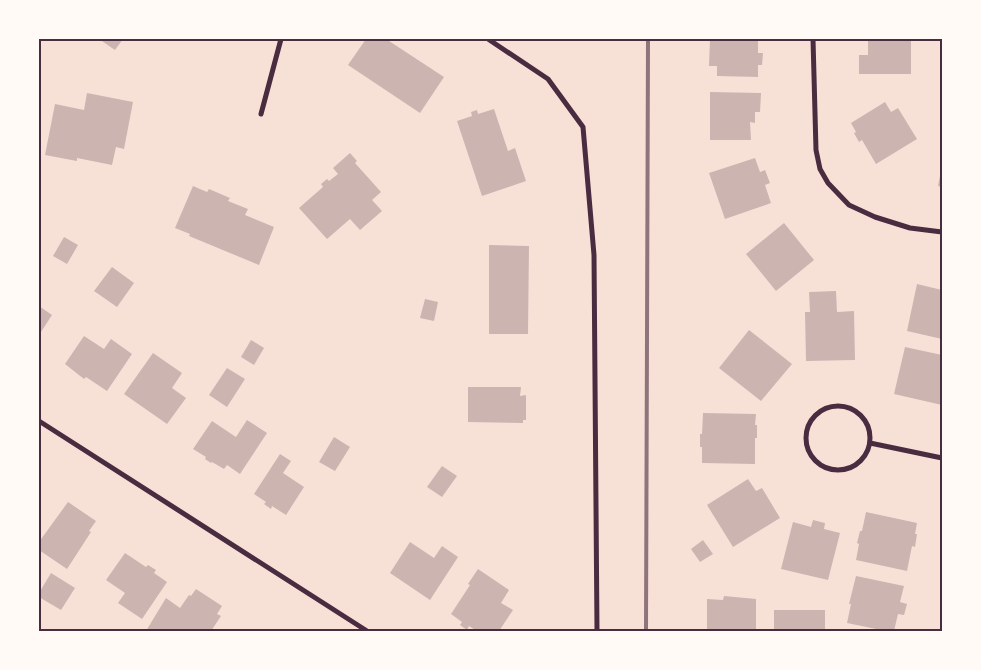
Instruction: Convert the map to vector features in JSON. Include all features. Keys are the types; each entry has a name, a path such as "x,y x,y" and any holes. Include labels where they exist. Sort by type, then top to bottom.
{"street":[{"path":"261,114 281,39"},
{"path":"488,39 548,78 583,127 594,255 597,631"},
{"path":"813,39 816,150 820,169 828,184 849,204 875,217 910,228 942,232"},
{"path":"840,405 850,408 863,418 870,433 870,443 867,454 856,465 841,471 830,470 821,466 807,450 805,440 806,429 811,419 819,411 829,406 840,405"},
{"path":"39,421 367,631"},
{"path":"870,443 942,458"}],"building":[{"path":"99,39 123,39 115,50"},
{"path":"366,39 386,39 444,77 420,113 348,65"},
{"path":"710,39 758,39 758,53 763,53 762,65 758,65 758,77 717,76 717,66 709,66"},
{"path":"868,39 911,39 911,74 859,74 859,55 868,55"},
{"path":"710,92 761,93 760,112 755,112 755,123 750,122 751,140 710,140"},
{"path":"87,93 133,102 124,149 116,147 112,165 77,158 77,161 45,155 55,104 84,110"},
{"path":"885,102 891,112 898,108 917,139 876,164 862,140 859,142 851,123"},
{"path":"494,109 508,151 515,148 526,181 482,196 457,121 472,116 471,112 477,110 478,114"},
{"path":"350,153 357,161 355,163 381,192 372,200 382,211 360,230 350,219 327,239 299,208 323,187 321,184 338,174 333,168"},
{"path":"755,158 760,172 765,170 770,183 765,185 771,203 725,219 709,173"},
{"path":"942,171 942,187 938,186"},
{"path":"193,186 207,192 209,189 230,198 228,201 248,209 245,215 274,227 259,265 189,236 190,234 175,228"},
{"path":"784,223 814,260 776,291 746,254"},
{"path":"64,237 78,245 67,264 53,256"},
{"path":"489,245 529,246 528,334 489,334"},
{"path":"112,267 134,283 117,307 94,291"},
{"path":"917,284 942,290 942,339 907,331"},
{"path":"836,291 837,312 854,311 855,360 806,361 805,312 810,312 809,292"},
{"path":"425,299 438,302 434,321 420,318"},
{"path":"39,306 52,315 39,335"},
{"path":"749,330 792,364 761,401 719,368"},
{"path":"84,336 104,349 111,339 132,354 107,391 86,377 84,379 65,364"},
{"path":"251,340 264,348 254,365 241,357"},
{"path":"905,347 942,355 940,372 942,373 942,405 894,394"},
{"path":"153,353 182,373 172,388 186,398 167,424 124,394"},
{"path":"227,368 245,379 227,407 209,395"},
{"path":"468,387 521,387 520,396 526,395 526,420 523,420 523,423 468,422"},
{"path":"703,413 756,414 755,464 702,463 700,434 702,434"},
{"path":"247,420 267,433 240,474 227,465 224,469 211,463 205,459 206,457 193,449 212,421 236,437"},
{"path":"334,437 350,447 335,471 319,462"},
{"path":"280,454 291,461 283,473 304,487 286,515 272,506 271,509 264,504 266,502 254,494"},
{"path":"442,466 457,476 442,497 427,487"},
{"path":"748,479 756,491 762,488 780,518 733,547 707,505"},
{"path":"68,502 96,521 67,569 39,550 39,542"},
{"path":"866,512 917,523 915,547 912,546 907,571 856,560 859,544 857,543"},
{"path":"813,520 825,523 824,529 840,533 828,580 781,569 793,522 811,527"},
{"path":"703,540 713,554 700,562 691,549"},
{"path":"410,542 434,558 442,546 458,557 430,600 390,573"},
{"path":"125,553 146,567 148,565 156,570 154,573 167,582 142,619 118,603 125,593 106,580"},
{"path":"478,569 509,590 501,603 513,610 499,631 477,631 469,626 467,630 460,625 462,622 451,614"},
{"path":"51,573 75,588 61,610 39,597 39,593"},
{"path":"856,576 904,586 900,602 907,604 904,615 898,614 894,631 847,623 851,604 849,604"},
{"path":"196,589 222,606 217,614 221,616 211,631 146,631 166,598 180,608"},
{"path":"724,596 756,599 756,631 707,631 707,599 723,600"},
{"path":"774,610 825,610 825,631 774,631"}],"railway":[{"path":"646,631 648,39"}]}
